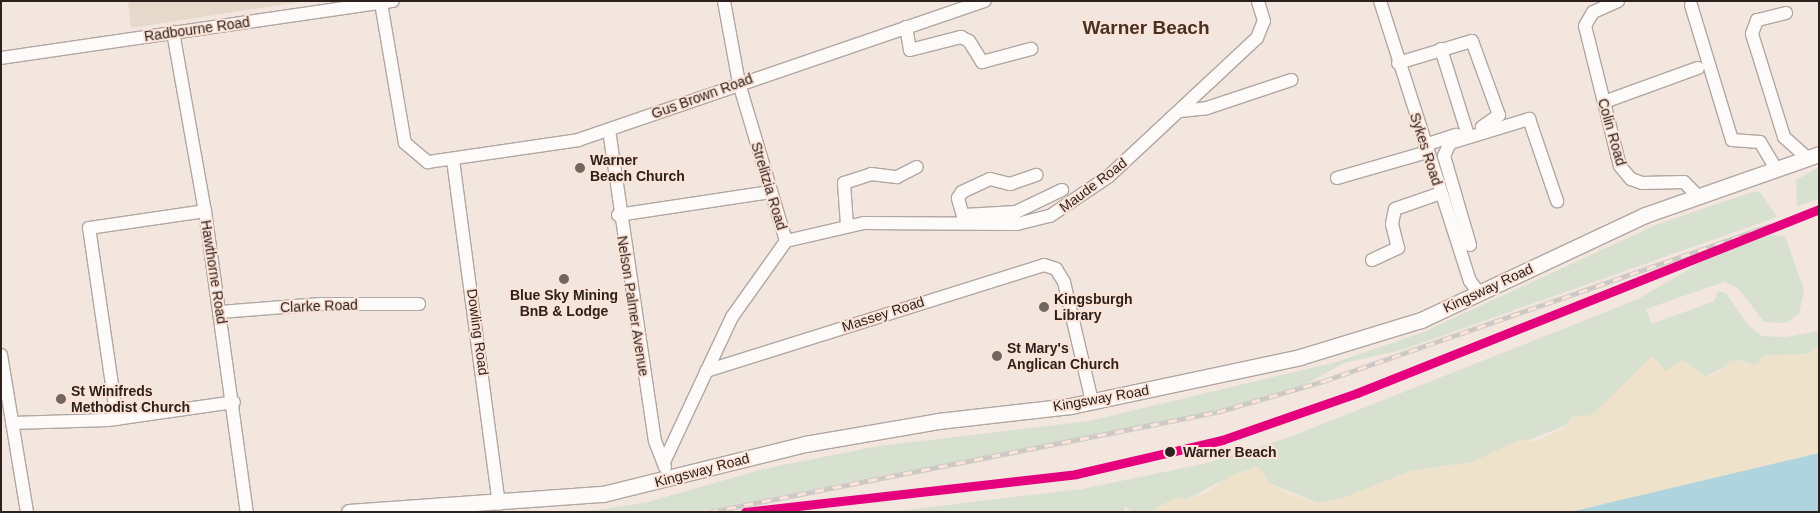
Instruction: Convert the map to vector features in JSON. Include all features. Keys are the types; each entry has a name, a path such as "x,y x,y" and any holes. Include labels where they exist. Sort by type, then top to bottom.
{"main road":[{"name":"Kingsway Road","path":"349,512 499,504 603,494 805,444 1092,401 1365,340 1479,293 1624,224 1813,156"}],"street":[{"name":"Strelitzia Road","path":"664,462 732,317 786,241 739,83 724,1"},
{"name":"Gus Brown Road","path":"387,2 402,132 415,155 428,162 453,160 578,140 739,83 985,1"},
{"name":"Maude Road","path":"786,241 847,225 964,219 1017,224 1050,216 1109,176 1257,38 1264,21 1258,1"},
{"name":"Sykes Road","path":"1380,1 1398,63 1470,282 1479,293"},
{"name":"Colin Road","path":"1618,1 1593,12 1585,26 1624,172 1642,183 1684,182 1698,196"},
{"name":"Radbourne Road","path":"1,58 387,2"},
{"path":"1691,5 1732,140 1760,142 1777,170"},
{"path":"1786,13 1757,20 1752,34 1784,137 1813,156"},
{"path":"906,27 910,50 961,37 969,41 982,62 1031,49"},
{"name":"Hawthorne Road","path":"173,32 205,211 234,402 247,512"},
{"path":"1337,178 1426,148 1498,119 1490,88 1472,41 1398,63"},
{"path":"1441,49 1467,132"},
{"path":"1604,102 1698,68"},
{"path":"1180,111 1207,108 1291,80"},
{"path":"1470,245 1444,156 1450,143 1528,119 1557,202"},
{"name":"Nelson Palmer Avenue","path":"609,130 618,216 654,441 664,462 669,479"},
{"name":"Dowling Road","path":"453,160 499,504"},
{"path":"847,225 844,183 871,174 896,177 917,167"},
{"path":"1036,175 1010,184 990,179 962,192 958,198 964,219 1016,212 1062,190"},
{"path":"1372,260 1398,248 1392,224 1395,209 1439,188 1451,177"},
{"path":"618,216 770,192"},
{"path":"117,419 89,228 205,211"},
{"name":"Massey Road","path":"706,371 1035,266 1052,266 1060,273 1092,401"},
{"name":"Clarke Road","path":"220,312 322,304 419,304"},
{"path":"1,355 2,371 27,512"},
{"path":"12,423 117,419 234,402"}],"shaded area":[{"path":"128,1 305,1 131,28"}],"green space":[{"path":"1819,167 1819,199 1797,206 1796,180"},
{"path":"1755,191 1760,192 1777,217 1405,349 1344,363 1306,384 1209,412 697,512 586,512 648,502 763,469 879,446 1089,421 1336,362 1421,333 1658,224"},
{"path":"1767,235 1785,236 1804,290 1799,314 1786,323 1764,322 1738,288 1724,282 1646,309 1652,324 1714,301 1718,291 1726,293 1749,326 1762,336 1786,337 1819,331 1819,345 1810,354 1785,355 1755,365 1738,360 1705,377 1683,360 1666,371 1641,369 1592,415 1472,462 1411,471 1343,498 1318,503 1269,483 1261,470 1217,483 1186,500 1176,497 1151,512 1132,512 1125,506 1124,512 888,512 1082,489 1207,463 1290,437 1638,299 1706,259"}],"sand":[{"path":"1819,345 1819,453 1570,512 1151,512 1176,497 1186,500 1206,493 1230,476 1258,466 1269,483 1292,495 1318,503 1343,498 1411,471 1472,462 1521,439 1533,442 1565,428 1571,417 1592,415 1652,356 1666,371 1683,360 1705,377 1721,372 1730,360 1755,365 1765,355 1807,355"}],"water":[{"path":"1819,453 1819,512 1570,512"}],"railway":[{"path":"709,512 1217,412 1324,381 1771,225"}],"transit line":[{"path":"745,512 1076,474 1222,440 1357,393 1819,209"}],"place":[{"name":"Warner Beach Church","path":"580,168"},
{"name":"Blue Sky Mining BnB & Lodge","path":"564,279"},
{"name":"Kingsburgh Library","path":"1044,307"},
{"name":"St Mary's Anglican Church","path":"997,356"},
{"name":"St Winifreds Methodist Church","path":"61,399"},
{"name":"Warner Beach","path":"1170,452"}],"district":[{"name":"Warner Beach","path":"1146,28"}]}
